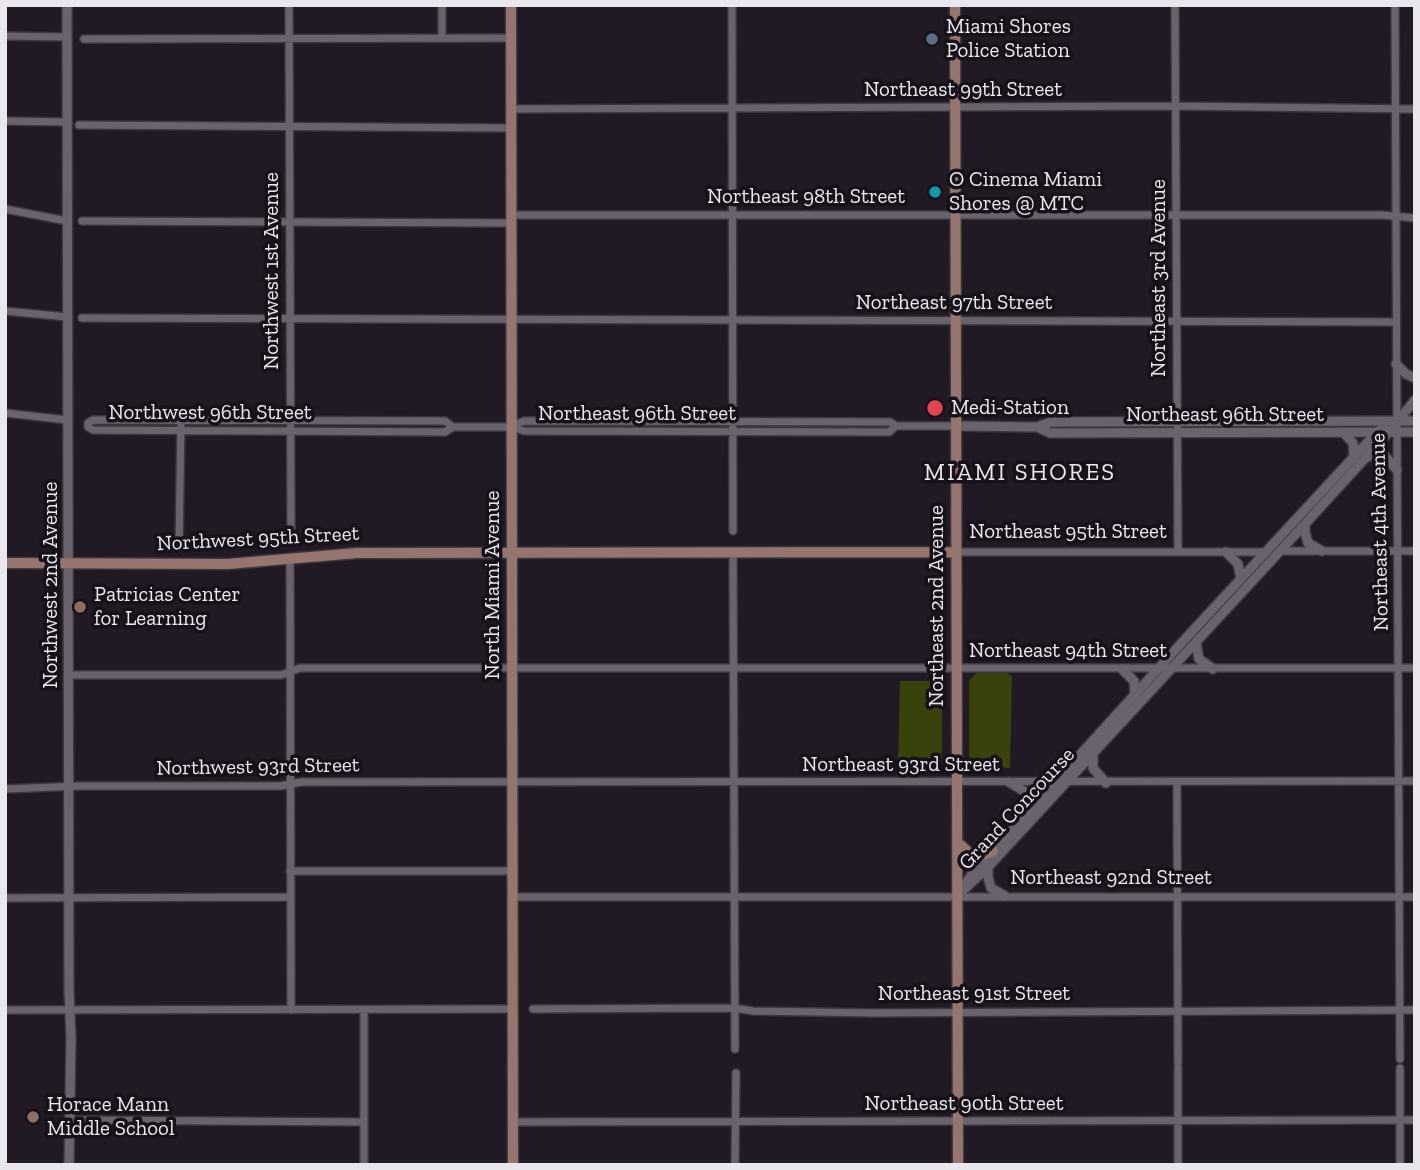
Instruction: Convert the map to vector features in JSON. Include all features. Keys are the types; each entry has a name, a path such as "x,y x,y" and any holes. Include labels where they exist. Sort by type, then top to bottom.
{"main road":[{"name":"North Miami Avenue","path":"511,5 513,1165"},
{"name":"Northeast 2nd Avenue","path":"955,5 958,1165"},
{"name":"Northwest 95th Street","path":"5,563 228,564 345,553 512,552"},
{"name":"Northeast 95th Street","path":"512,552 956,552"},
{"path":"957,842 968,853 976,856 993,851"}],"street":[{"name":"Northwest 2nd Avenue","path":"67,5 71,1010 69,1165"},
{"name":"Northwest 1st Avenue","path":"289,5 291,537"},
{"path":"442,5 442,37"},
{"path":"732,5 733,531"},
{"name":"Northeast 3rd Avenue","path":"1175,5 1178,552"},
{"name":"Northeast 4th Avenue","path":"1395,5 1396,421"},
{"path":"5,36 67,37"},
{"path":"84,39 511,38"},
{"name":"Northeast 99th Street","path":"511,109 1176,106 1415,109"},
{"path":"5,121 67,122"},
{"path":"79,125 511,128"},
{"path":"5,209 67,221"},
{"name":"Northeast 98th Street","path":"82,221 290,222 732,215 1415,218"},
{"path":"5,311 68,317"},
{"name":"Northeast 97th Street","path":"82,318 1396,322"},
{"path":"1396,364 1406,374 1415,378"},
{"name":"Grand Concourse","path":"957,896 968,878 1241,579 1377,432 1396,421 1415,400"},
{"path":"5,414 68,420"},
{"name":"Northwest 96th Street","path":"453,427 445,421 93,419 88,427 93,430 445,432 453,427 512,427"},
{"path":"180,548 181,420"},
{"name":"Northeast 96th Street","path":"512,427 524,421 890,422 896,426 1037,427 1051,422 1415,421"},
{"name":"Grand Concourse","path":"957,896 989,867 1393,432 1396,421"},
{"name":"Northeast 96th Street","path":"512,427 524,431 889,432 896,426"},
{"name":"Northeast 96th Street","path":"1037,427 1050,433 1415,432"},
{"path":"1343,432 1353,443 1354,458"},
{"name":"Northeast 4th Avenue","path":"1393,432 1397,470 1398,551 1400,1165"},
{"path":"1367,457 1385,456 1397,470"},
{"path":"1306,524 1308,543 1322,551"},
{"name":"Northeast 95th Street","path":"956,552 1415,551"},
{"path":"733,552 735,1049"},
{"path":"1226,552 1238,564 1241,579"},
{"path":"290,558 290,1010"},
{"path":"1196,642 1199,659 1213,668"},
{"name":"Northeast 94th Street","path":"68,675 281,675 300,668 1415,668"},
{"path":"1122,669 1134,681 1135,696"},
{"path":"1094,753 1093,768 1105,783"},
{"name":"Northeast 93rd Street","path":"512,782 1415,781"},
{"name":"Northwest 93rd Street","path":"5,789 279,786 302,782 512,782"},
{"path":"1009,782 1027,793 1031,809"},
{"path":"1177,783 1178,1165"},
{"path":"989,867 991,888 1005,896"},
{"path":"290,871 512,872"},
{"path":"5,898 290,897"},
{"name":"Northeast 92nd Street","path":"513,897 1415,897"},
{"name":"Northeast 91st Street","path":"533,1009 734,1008 753,1011 958,1012 1415,1010"},
{"path":"5,1010 513,1009"},
{"path":"364,1010 364,1165"},
{"path":"735,1165 736,1073"},
{"path":"69,1120 364,1122"},
{"name":"Northeast 90th Street","path":"513,1122 1415,1120"}],"green space":[{"path":"977,673 1007,673 1012,676 1010,768 969,768 969,680"},
{"path":"900,681 935,681 942,686 942,763 937,770 898,769"}],"place":[{"name":"Miami Shores Police Station","path":"932,39"},
{"name":"O Cinema Miami Shores @ MTC","path":"935,192"},
{"name":"Medi-Station","path":"935,408"},
{"name":"Patricias Center for Learning","path":"80,607"},
{"name":"Horace Mann Middle School","path":"33,1117"}],"district":[{"name":"MIAMI SHORES","path":"1020,473"}]}
